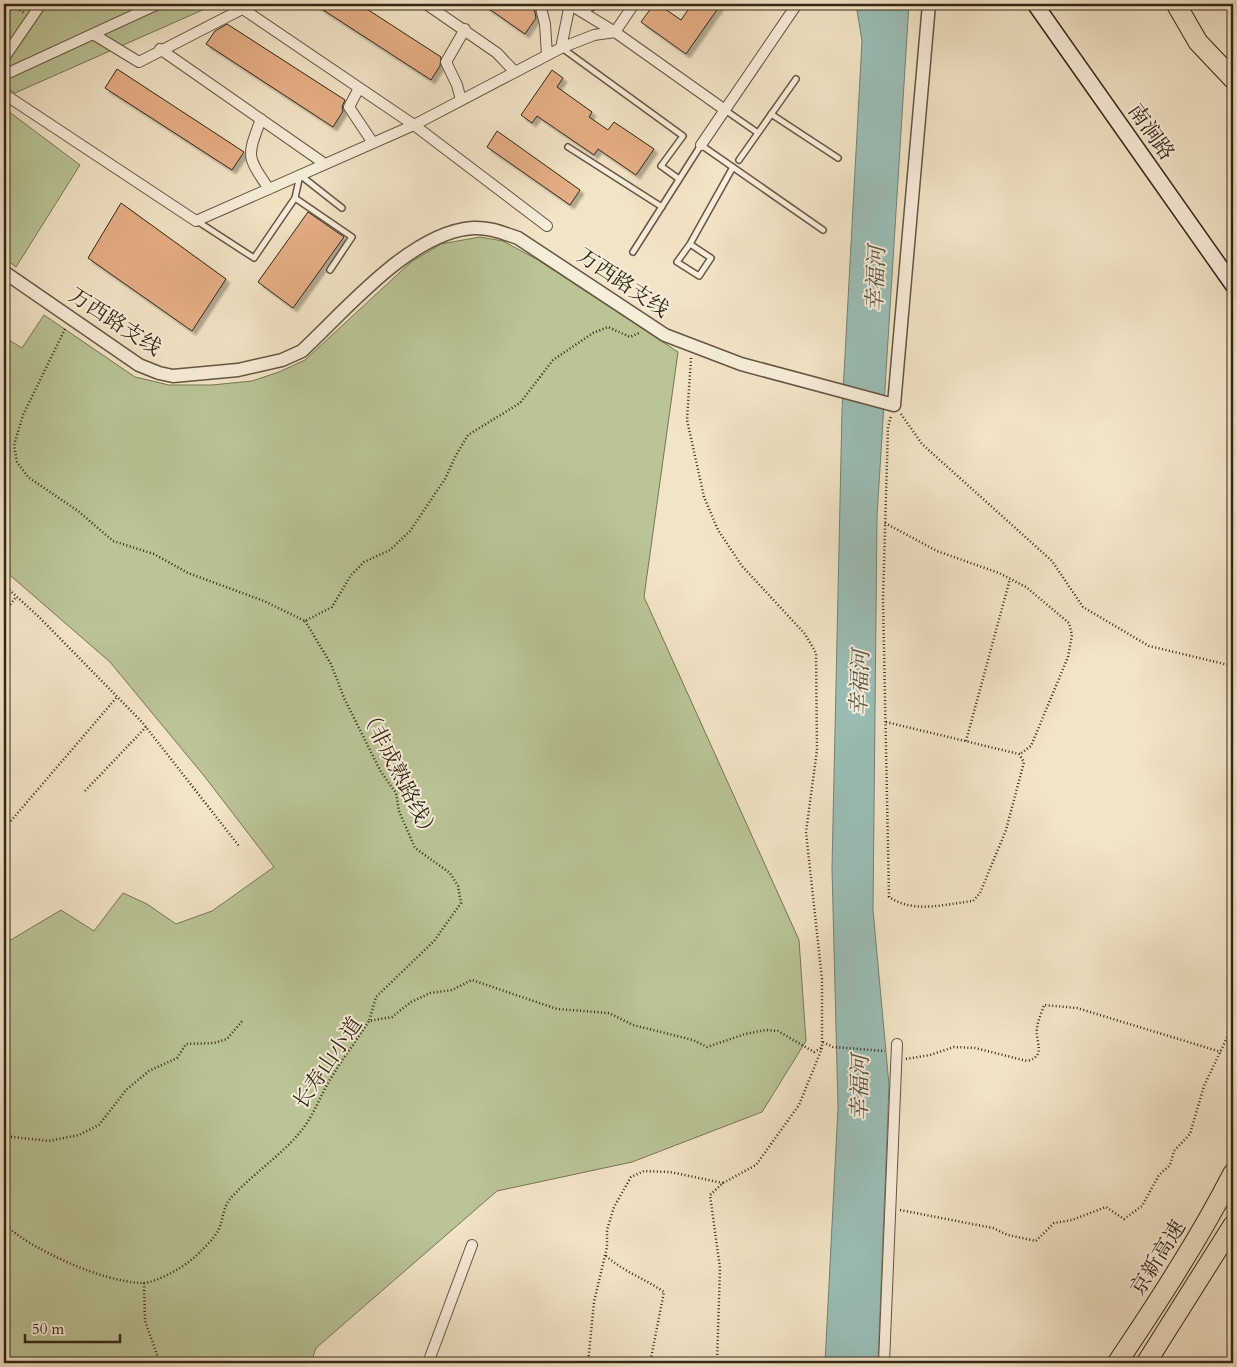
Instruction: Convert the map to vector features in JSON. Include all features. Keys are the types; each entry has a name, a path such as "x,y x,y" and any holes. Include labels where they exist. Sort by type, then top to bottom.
{"highway":[{"path":"1176,4 1198,42 1233,79"},
{"path":"1188,4 1207,34 1233,65"},
{"name":"京新高速","path":"1117,1363 1156,1305 1214,1209 1233,1173"},
{"path":"1146,1363 1233,1225"}],"main road":[{"name":"南涧路","path":"1035,4 1233,285"}],"street":[{"path":"4,58 41,4"},
{"path":"4,75 158,4"},
{"path":"426,4 497,52 515,72"},
{"path":"540,4 545,24 547,55"},
{"path":"561,48 569,4 615,32 725,110"},
{"path":"4,94 196,221 414,125 561,48 594,35 615,32 634,4"},
{"path":"702,145 797,4"},
{"path":"894,405 929,4"},
{"path":"92,34 139,62 248,5 359,88 414,125 547,226"},
{"path":"461,100 457,85 446,62 465,30"},
{"path":"160,50 325,164"},
{"path":"359,88 350,107 373,143"},
{"path":"261,119 249,152 252,164 270,189"},
{"name":"万西路支线","path":"4,272 139,365 173,376 238,370 282,360 302,351 403,257 427,242 450,233 474,228 497,230 518,238 652,327 692,347 741,364 894,405"},
{"path":"884,1363 897,1052"},
{"path":"428,1363 472,1245"}],"lane":[{"path":"583,12 598,4"},
{"path":"561,48 683,136 661,166 679,180"},
{"path":"739,160 796,79"},
{"path":"725,110 758,133"},
{"path":"771,114 838,158"},
{"path":"633,252 702,145 823,230"},
{"path":"568,147 662,207"},
{"path":"690,244 711,258 698,276 677,262 690,244 733,167"},
{"path":"196,221 254,258 295,198 300,176 342,208"},
{"path":"295,198 352,237 330,270"}],"path":[{"path":"72,319 57,343 21,422 14,445 17,462 28,477 96,525 113,541 154,554 188,573 264,601 305,621 332,607 351,575 364,562 390,550 410,531 446,479 456,455 468,435 520,402 552,360 593,333 608,328 630,337 652,327"},
{"path":"692,347 687,420 704,497 718,530 742,566 805,634 816,653 817,750 806,832 822,979 822,1048 799,1105 756,1165 723,1183 710,1195 720,1268 717,1363"},
{"path":"886,722 1019,754 1024,762 1006,830 980,893 973,901 920,908 899,903 889,897 883,599 888,427 894,405"},
{"path":"894,405 922,444 1052,561 1083,607 1149,646 1233,666"},
{"path":"885,523 937,551 1010,578 1026,587 1069,623 1072,635 1068,658 1031,746 1019,754"},
{"path":"966,742 1010,578"},
{"path":"4,585 146,727 239,846"},
{"path":"4,613 16,597"},
{"name":"（非成熟路线）","path":"305,621 330,664 344,698 381,772 396,793 399,811 415,848 450,874 458,886 461,904 434,941 376,997 369,1021"},
{"path":"4,829 117,697"},
{"path":"85,790 146,727"},
{"name":"长寿山小道","path":"4,1224 14,1233 84,1269 122,1280 144,1283 167,1276 200,1253 218,1230 228,1200 260,1168 282,1152 302,1130 332,1077 369,1021 392,1017 411,1002 430,993 452,990 472,980 557,1009 609,1013 633,1025 693,1040 707,1047 745,1034 766,1030 778,1031 814,1052 822,1048"},
{"path":"822,1042 833,1047 930,1055 954,1047 975,1048 1028,1061 1034,1060 1041,1048 1036,1037 1037,1026 1044,1005 1077,1008 1221,1052"},
{"path":"4,1136 49,1141 78,1135 98,1125 126,1090 149,1071 177,1058 186,1044 214,1043 227,1039 243,1020"},
{"path":"891,1208 993,1228 1008,1235 1036,1241 1054,1223 1072,1220 1106,1207 1124,1220 1142,1206 1159,1175 1170,1165 1174,1150 1190,1134 1204,1086 1233,1025"},
{"path":"588,1363 594,1302 605,1256 608,1230 614,1207 631,1177 644,1171 670,1172 723,1183"},
{"path":"605,1256 619,1267 640,1276 664,1292 650,1363"},
{"path":"144,1283 145,1321 160,1363"}],"green space":[{"path":"4,4 216,4 15,93 4,86"},
{"path":"4,108 80,165 16,267 4,258"},
{"path":"480,237 503,241 538,260 678,352 644,597 799,940 806,1041 762,1112 632,1162 497,1191 316,1348 311,1363 4,1363 4,944 61,910 94,931 123,893 147,904 176,924 212,911 274,867 205,777 110,662 4,570 4,337 22,348 44,315 135,377 169,385 212,385 252,381 279,372 305,360 411,262 441,244"}],"water":[{"name":"幸福河","path":"856,4 909,4 877,516 873,910 889,1085 878,1363 825,1363 838,1108 832,868 842,411 862,41"}],"building":[{"path":"314,4 359,4 441,57 440,66 431,80"},
{"path":"482,4 528,4 534,8 536,18 525,34"},
{"path":"654,4 658,4 681,20 692,4 721,4 686,54 641,22"},
{"path":"227,24 345,100 342,107 343,111 333,127 206,44 215,31"},
{"path":"117,69 244,152 232,170 105,88"},
{"path":"552,70 563,78 557,87 592,112 589,117 608,130 614,122 654,149 636,175 598,149 594,155 537,116 532,123 521,115"},
{"path":"497,131 580,190 570,205 487,147"},
{"path":"121,203 226,279 192,331 88,258"},
{"path":"308,212 344,237 293,308 258,282"}]}
